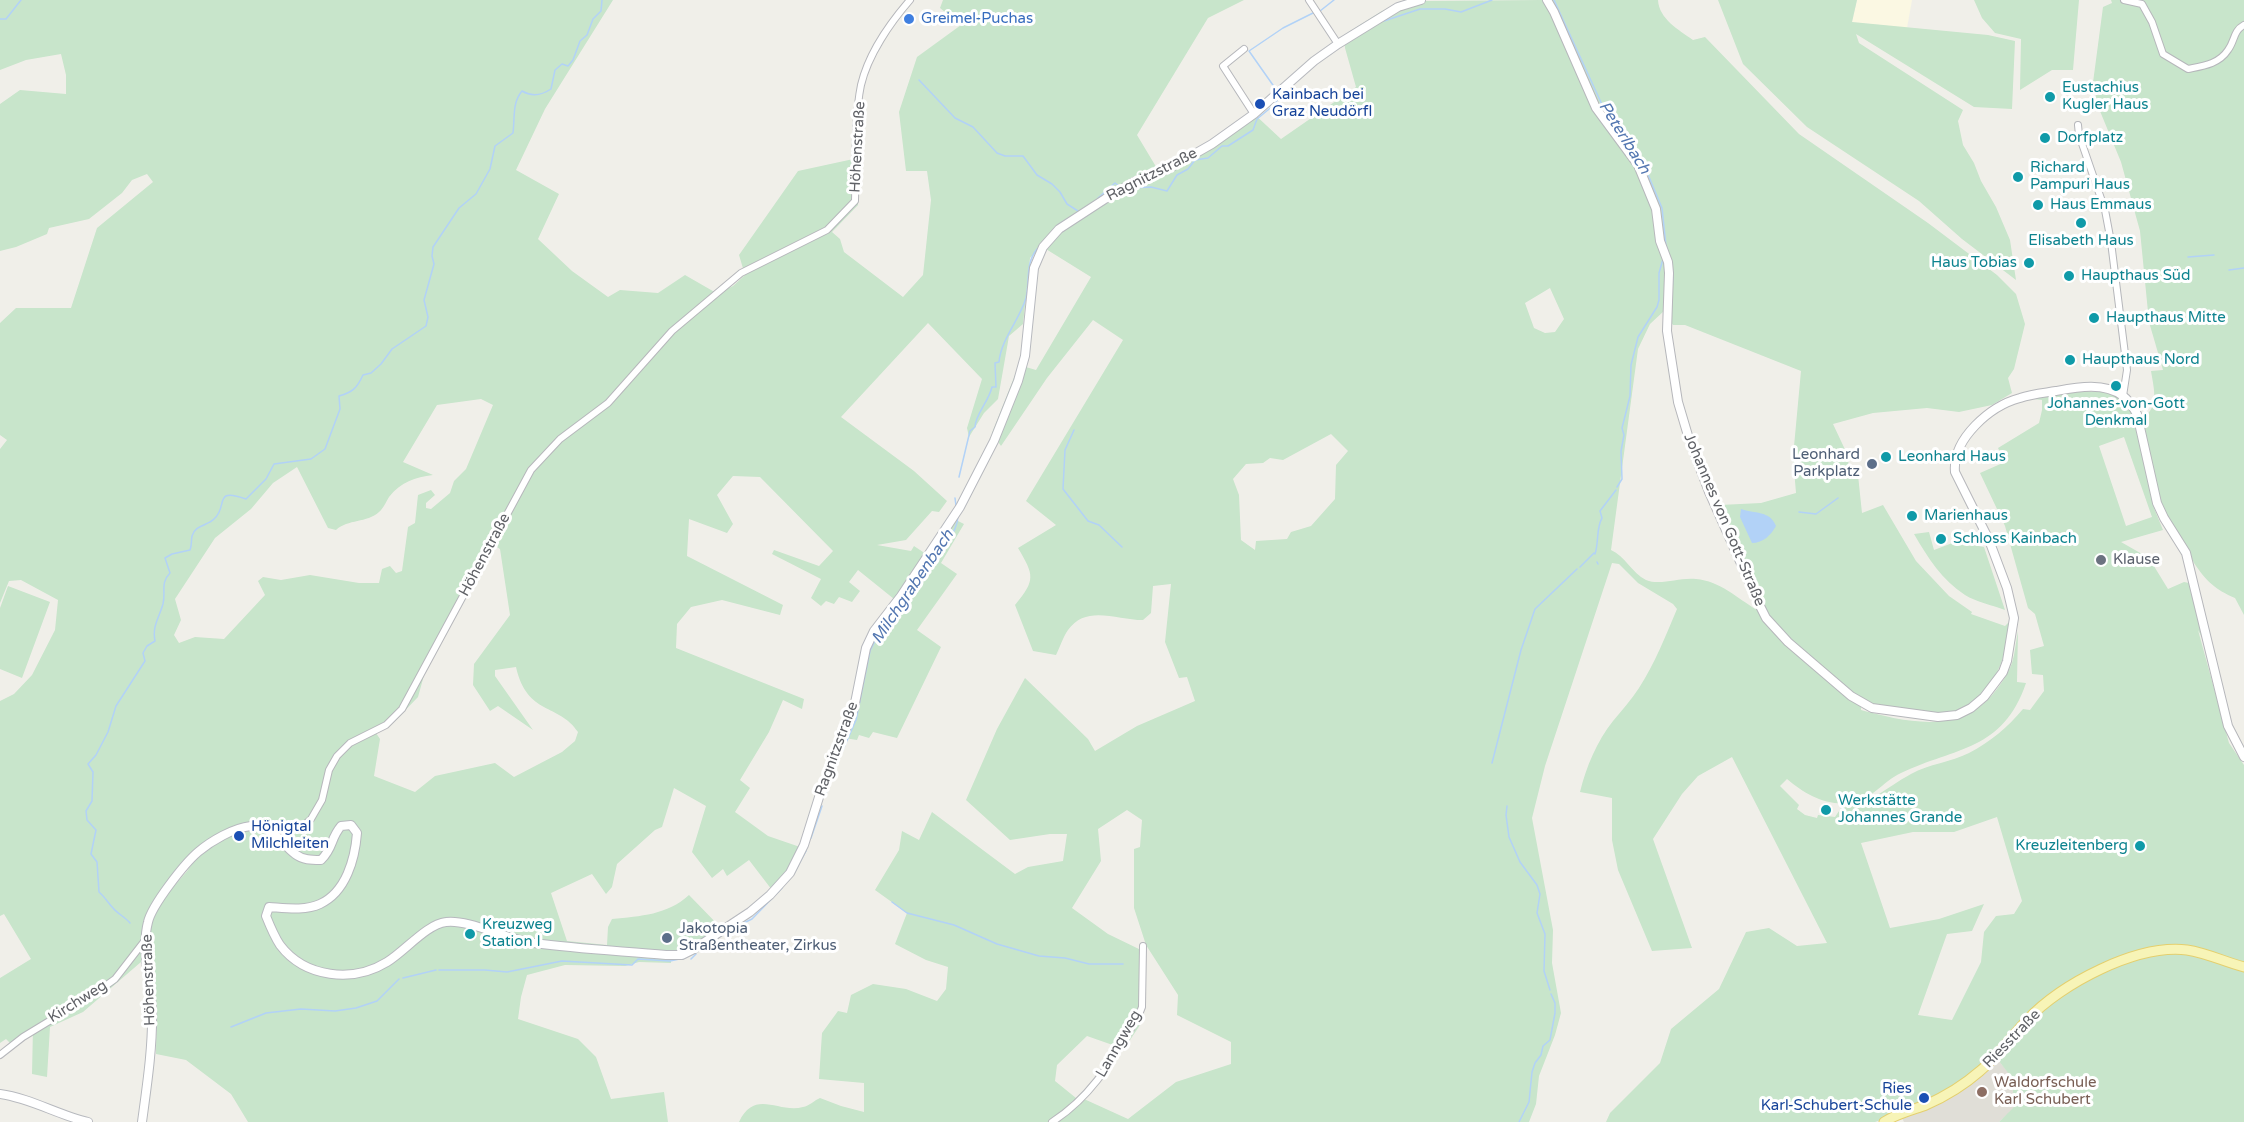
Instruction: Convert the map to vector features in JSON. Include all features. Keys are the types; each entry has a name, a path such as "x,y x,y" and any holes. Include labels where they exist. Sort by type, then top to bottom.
{"main road":[{"name":"Ragnitzstraße","path":"265,828 283,840 294,853 305,860 321,860 331,851 334,834 341,826 351,825 357,833 356,844 343,886 320,904 298,909 269,907 266,916 281,946 291,957 307,966 332,975 369,971 411,945 429,927 447,921 473,925 501,936 533,943 682,955 750,912 790,873 804,844 820,794 854,708 866,648 874,631 901,596 960,507 994,441 1025,356 1034,268 1043,247 1059,229 1105,199 1134,182 1170,168 1212,144 1254,114 1314,61 1338,44 1398,7 1420,0"},
{"name":"Höhenstraße","path":"142,1122 149,1066 152,1011 146,939 148,920 158,902 195,854 238,830 251,826 265,828"},
{"name":"Riesstraße","path":"1884,1122 1941,1098 1961,1086 1991,1062 2028,1019 2048,1003 2091,975 2115,964 2169,950 2186,950 2244,967"},
{"path":"0,1094 88,1122"}],"street":[{"name":"Höhenstraße","path":"265,828 301,828 311,819 322,800 329,770 337,756 350,743 386,725 402,709 531,470 560,439 608,403 672,331 741,273 827,230 855,201 856,138 861,84 874,52 898,13 910,0"},
{"path":"1309,0 1338,44"},
{"name":"Johannes von Gott-Straße","path":"1547,0 1596,108 1638,165 1656,209 1660,241 1670,273 1666,319 1668,344 1683,421 1709,492 1759,604 1777,632 1863,705 1882,710 1929,716 1957,715 1971,708 1984,697 2007,661 2014,618 2007,588 1989,540 1955,472 1954,462 1957,451 1966,437 1984,419 2018,398 2086,387 2103,387 2123,396"},
{"path":"2124,0 2142,4 2163,54 2188,69 2211,65 2228,50 2234,34 2244,26"},
{"path":"1244,49 1223,66 1254,114"},
{"path":"2078,125 2079,135 2105,210 2111,242 2127,370 2123,396 2137,414 2157,503 2186,553 2228,726 2244,758"},
{"name":"Kirchweg","path":"0,1055 23,1036 115,979 146,939"},
{"name":"Lanngweg","path":"1052,1122 1081,1101 1104,1074 1138,1017 1142,1007 1143,946"}],"shaded area":[{"path":"1857,0 1912,0 1907,28 1852,22"},
{"name":"Waldorfschule Karl Schubert","path":"1999,1061 2012,1077 2014,1108 1999,1122 1904,1122 1900,1114 1991,1062"}],"green space":[{"path":"0,0 613,0 545,109 516,170 559,194 538,239 572,271 608,297 620,290 658,293 685,275 718,294 733,286 745,275 739,255 798,171 858,158 858,205 832,232 840,239 844,252 903,297 923,275 931,200 927,171 906,171 899,112 917,57 961,25 940,8 943,0 1244,0 1208,18 1137,135 1158,170 1216,139 1252,112 1281,139 1356,87 1345,48 1344,35 1382,11 1425,1 1542,0 1554,10 1548,0 1658,0 1662,13 1676,28 1693,40 1705,37 1799,134 1928,223 1997,275 2016,294 2025,324 2014,369 2008,378 2012,393 1992,405 1959,412 1927,408 1873,413 1833,424 1849,458 1847,473 1858,475 1862,513 1883,505 1916,561 1949,596 1972,612 1971,614 2005,626 2008,623 2010,625 2005,652 1994,678 1987,690 1966,708 1951,714 1944,714 1861,702 1861,710 1896,718 1931,722 1964,715 1979,707 2004,679 2012,663 2018,631 2017,682 2026,683 2016,705 1991,735 1976,744 1901,773 1871,795 1858,801 1832,803 1824,801 1801,790 1787,779 1780,786 1799,805 1797,809 1805,815 1817,818 1818,815 1835,817 1841,808 1870,799 1918,771 1969,753 1998,734 2023,709 2030,710 2044,691 2043,675 2032,674 2030,650 2044,646 2035,614 2028,608 2005,526 1980,473 2005,462 1998,448 2039,423 2042,400 2034,399 2034,397 2078,391 2104,392 2120,398 2135,418 2154,508 2163,530 2121,542 2149,558 2168,589 2184,582 2194,584 2209,651 2198,630 2229,743 2244,765 2244,1122 1999,1122 2014,1107 2012,1078 1999,1061 2022,1027 1966,1082 1900,1114 1875,1122 1606,1122 1610,1113 1660,1063 1671,1029 1719,989 1746,932 1769,928 1797,946 1827,943 1732,757 1698,776 1682,794 1653,839 1692,948 1652,951 1618,870 1612,840 1612,798 1580,792 1585,773 1597,746 1645,679 1677,609 1673,604 1638,583 1619,564 1612,563 1545,766 1532,818 1553,930 1552,963 1561,1013 1539,1076 1536,1104 1529,1122 739,1122 752,1106 768,1104 794,1108 805,1106 820,1098 864,1112 864,1083 819,1079 822,1033 838,1011 847,1013 851,995 873,984 906,989 937,1001 946,989 948,967 926,960 895,944 907,913 875,890 899,850 902,831 919,840 932,812 1015,874 1028,867 1063,861 1067,834 1010,840 966,800 997,729 1025,678 1088,739 1095,751 1137,726 1195,701 1187,677 1179,678 1165,642 1171,584 1153,586 1151,613 1143,620 1093,615 1075,622 1066,633 1056,655 1033,651 1015,605 1027,589 1030,577 1030,571 1018,548 1056,525 1026,501 1123,340 1093,320 1047,378 1001,446 992,433 1019,365 1036,370 1091,277 1041,246 1030,258 1023,324 1009,336 998,399 984,413 969,437 967,428 982,379 928,323 841,417 914,471 947,501 939,512 932,511 906,540 877,545 911,551 914,546 929,556 956,520 964,524 941,563 957,574 917,630 941,647 897,738 873,732 869,738 859,735 857,740 838,737 856,685 860,662 894,599 858,570 849,582 860,591 852,602 839,597 834,604 826,601 821,606 811,598 821,579 772,554 774,550 819,566 833,551 760,477 733,476 717,495 733,524 727,533 689,519 687,556 783,605 780,615 722,600 691,607 677,624 676,648 804,699 802,709 783,700 769,732 740,780 750,788 735,812 768,836 800,847 788,870 772,890 749,860 727,876 723,869 712,878 692,852 706,806 674,788 662,827 655,830 617,864 612,887 606,894 592,874 551,893 567,941 607,945 608,927 612,919 663,911 689,895 725,932 682,955 631,955 671,959 671,963 639,962 625,966 565,965 527,975 518,1019 578,1039 596,1057 611,1099 664,1092 668,1122 248,1122 231,1094 186,1060 156,1054 156,1012 150,961 152,922 164,898 192,864 155,899 143,933 141,962 83,1012 50,1027 47,1077 32,1074 33,1027 10,1043 6,1039 0,1043 0,978 31,959 4,914 0,916 0,701 14,694 32,675 55,630 58,600 21,580 9,581 0,603 0,449 7,440 0,435 0,323 16,308 71,308 97,228 153,182 147,174 132,180 122,193 89,219 49,228 47,234 0,251 0,104 20,90 66,94 66,75 61,54 26,60 0,70","holes":["1672,263 1672,298 1667,316 1673,325 1685,325 1801,371 1793,457 1796,493 1761,503 1720,505 1764,610 1757,610 1728,591 1705,580 1658,582 1646,580 1611,550 1638,349 1650,324 1664,311 1667,281 1665,265","1550,288 1564,319 1555,332 1545,333 1534,328 1525,303","481,399 493,405 466,469 454,481 450,493 431,509 426,508 426,503 435,495 431,490 418,495 415,523 408,527 402,571 396,573 390,566 382,569 379,583 359,583 310,575 281,580 263,577 258,581 265,595 224,639 195,637 179,643 174,635 181,620 175,599 215,538 251,509 273,483 297,467 328,528 336,530 346,524 374,515 403,484 420,477 433,475 403,462 437,405","1331,434 1348,451 1336,465 1335,499 1311,526 1291,532 1287,539 1256,541 1255,550 1241,540 1239,495 1233,479 1246,464 1263,463 1270,458 1283,460","2124,437 2152,517 2126,526 2099,446","489,542 500,549 510,615 474,664 473,685 490,711 498,706 533,730 495,676 495,670 516,667 521,683 528,694 544,707 562,716 578,732 575,741 562,752 514,777 495,763 435,776 415,792 374,776 380,739 376,733 395,721 418,697 431,650","1127,810 1142,820 1140,847 1134,849 1134,908 1146,945 1178,995 1177,1015 1231,1042 1231,1064 1176,1082 1128,1119 1084,1099 1076,1098 1055,1081 1057,1065 1087,1036 1124,1049 1140,1025 1141,950 1108,934 1072,908 1101,861 1098,829","1997,817 2022,901 2014,914 1996,916 1984,932 1981,962 1952,1020 1918,1015 1947,934 1972,931 1984,904 1939,919 1890,928 1861,843 1913,832 1954,832"]},
{"path":"1718,0 1857,0 1852,22 1988,35 2015,41 2012,109 1974,107 1856,34 1859,43 1963,110 1958,121 1963,145 1996,207 2010,240 2016,280 1962,239 1919,201 1807,127 1743,64"},
{"path":"1974,0 2079,0 2073,70 2052,70 2020,90 2021,39 1995,33 1982,18"},
{"path":"2111,0 2244,0 2244,615 2235,598 2212,584 2194,563 2187,546 2163,510 2156,493 2141,419 2151,410 2153,404 2151,371 2163,370 2149,322 2140,231 2121,162 2095,99 2097,91 2092,90 2103,7 2112,3"},
{"path":"1929,532 1934,550 1955,542 1984,547 2005,610 1979,602 1949,583 1930,560 1914,534"},
{"path":"8,586 50,602 22,678 0,669 0,608"}],"water":[{"path":"1741,509 1766,515 1776,526 1766,538 1752,543 1740,517"}],"waterway":[{"path":"0,19 6,19 21,0"},
{"path":"130,923 99,892 97,862 91,854 96,830 87,820 86,811 92,801 93,772 88,764 96,755 108,732 116,706 145,661 143,653 147,646 155,641 154,631 164,600 164,584 170,573 165,558 190,550 194,532 214,519 225,497 229,495 246,499 266,479 274,464 311,459 325,449 340,409 339,396 354,389 363,375 371,373 392,349 426,326 428,317 424,300 434,264 433,247 459,208 476,194 490,169 495,146 513,133 515,105 522,91 537,94 551,89 555,70 562,64 568,66 573,60 580,41 587,35 593,19 601,11 602,0"},
{"name":"Milchgrabenbach","path":"1320,11 1334,0"},
{"path":"1384,21 1420,9 1445,9 1461,12 1492,0"},
{"name":"Peterlbach","path":"1554,0 1604,109 1644,165 1662,208 1666,246"},
{"name":"Milchgrabenbach","path":"1275,88 1249,51 1283,28 1313,13"},
{"path":"919,80 955,118 973,127 997,153 1005,156 1023,156 1037,175 1052,184 1067,204 1078,211"},
{"name":"Milchgrabenbach","path":"1131,188 1151,187 1167,191 1177,175 1188,169 1195,160 1208,158 1222,146 1228,146 1253,130 1257,119 1274,105 1279,97"},
{"name":"Milchgrabenbach","path":"1098,198 1115,183 1119,186"},
{"name":"Milchgrabenbach","path":"1058,225 1067,219"},
{"name":"Peterlbach","path":"1666,245 1669,255"},
{"name":"Milchgrabenbach","path":"959,477 970,431 975,427 992,387 996,387 995,363 999,362 1003,345 1026,298 1029,266 1037,249"},
{"path":"2188,257 2214,255"},
{"name":"Peterlbach","path":"1617,487 1622,479 1621,451 1624,435 1622,428 1630,396 1631,365 1638,337 1657,307 1659,273 1663,259"},
{"path":"2229,270 2244,268"},
{"path":"1672,291 1673,272"},
{"path":"1074,430 1065,450 1063,489 1088,521 1099,525 1122,547"},
{"name":"Peterlbach","path":"1595,554 1602,518 1600,511 1616,490"},
{"name":"Milchgrabenbach","path":"955,498 956,506"},
{"path":"1799,512 1816,514 1838,498"},
{"name":"Milchgrabenbach","path":"925,566 951,537 958,516"},
{"path":"1580,567 1594,553"},
{"path":"1492,763 1521,650 1535,609 1577,569"},
{"name":"Milchgrabenbach","path":"838,761 856,720 870,651 878,635 916,580"},
{"name":"Milchgrabenbach","path":"825,796 834,770"},
{"name":"Milchgrabenbach","path":"811,838 822,806"},
{"name":"Peterlbach","path":"1507,806 1509,837 1520,862 1537,885 1540,894 1537,913 1545,934 1544,971 1550,990"},
{"name":"Milchgrabenbach","path":"794,873 806,851"},
{"name":"Milchgrabenbach","path":"733,928 752,919 782,888"},
{"path":"892,902 907,913 954,925 997,944 1039,956 1065,958 1089,964 1123,964"},
{"name":"Milchgrabenbach","path":"691,959 696,954"},
{"path":"439,970 507,972 562,961 632,965 638,959 670,961 684,958"},
{"path":"403,978 436,970"},
{"path":"231,1027 266,1013 301,1009 335,1011 356,1008 377,1001 399,979"},
{"name":"Peterlbach","path":"1519,1122 1529,1102 1535,1063 1541,1055 1543,1046 1550,1040 1555,1013 1555,1003 1551,994"}],"place":[{"name":"Greimel-Puchas","path":"909,19"},
{"name":"Eustachius Kugler Haus","path":"2050,97"},
{"name":"Kainbach bei Graz Neudörfl","path":"1260,104"},
{"name":"Dorfplatz","path":"2045,138"},
{"name":"Richard Pampuri Haus","path":"2018,177"},
{"name":"Haus Emmaus","path":"2038,205"},
{"name":"Elisabeth Haus","path":"2081,223"},
{"name":"Haus Tobias","path":"2029,263"},
{"name":"Haupthaus Süd","path":"2069,276"},
{"name":"Haupthaus Mitte","path":"2094,318"},
{"name":"Haupthaus Nord","path":"2070,360"},
{"name":"Johannes-von-Gott Denkmal","path":"2116,386"},
{"name":"Leonhard Haus","path":"1886,457"},
{"name":"Leonhard Parkplatz","path":"1872,464"},
{"name":"Marienhaus","path":"1912,516"},
{"name":"Schloss Kainbach","path":"1941,539"},
{"name":"Klause","path":"2101,560"},
{"name":"Werkstätte Johannes Grande","path":"1826,810"},
{"name":"Hönigtal Milchleiten","path":"239,836"},
{"name":"Kreuzleitenberg","path":"2140,846"},
{"name":"Kreuzweg Station I","path":"470,934"},
{"name":"Jakotopia Straßentheater, Zirkus","path":"667,938"},
{"name":"Waldorfschule Karl Schubert","path":"1982,1092"},
{"name":"Ries Karl-Schubert-Schule","path":"1924,1098"}]}
